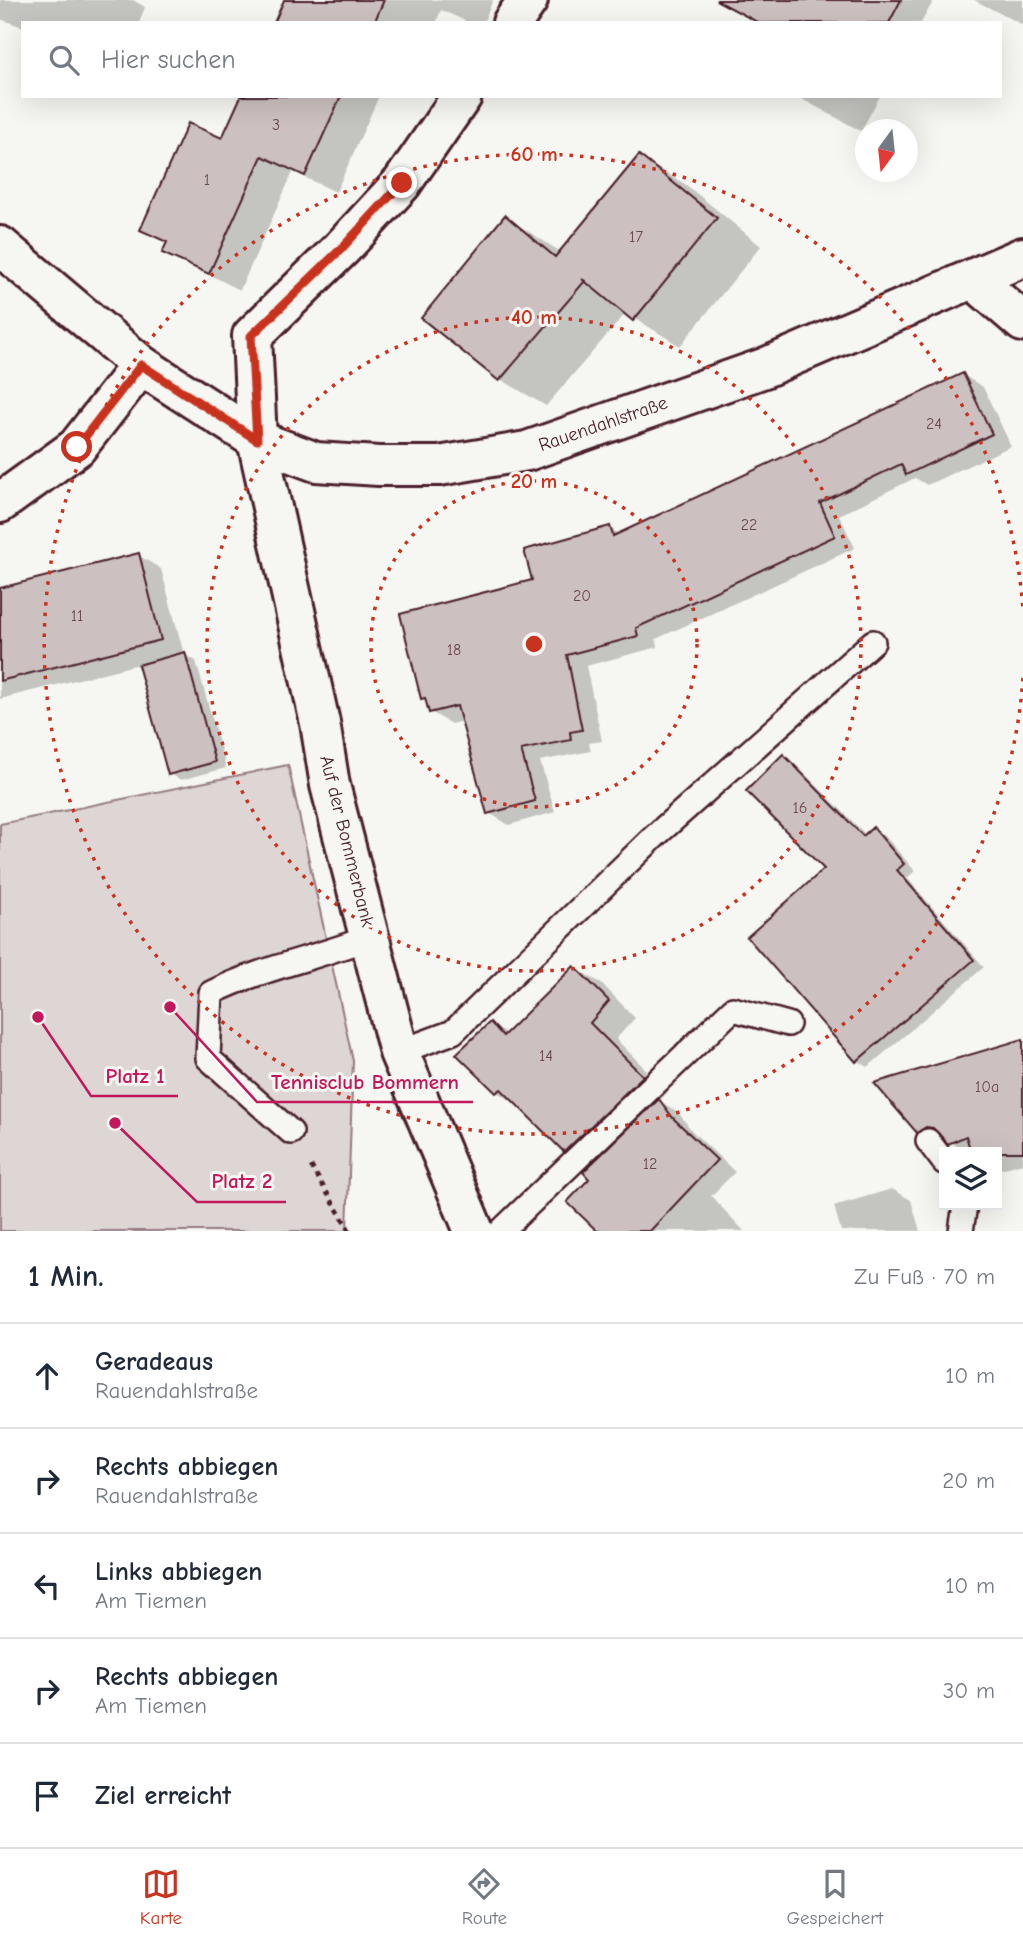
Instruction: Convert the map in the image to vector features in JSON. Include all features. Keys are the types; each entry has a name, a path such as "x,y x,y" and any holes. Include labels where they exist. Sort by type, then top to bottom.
{"street":[{"path":"513,21 528,0"},
{"name":"Auf der Bommerbank","path":"461,98 402,183 342,248 251,336 257,440 320,723 330,785 399,1052 474,1231"},
{"name":"Rauendahlstraße","path":"0,246 141,365 257,440 316,462 379,466 439,466 527,451 764,368 1023,257"},
{"path":"973,279 1023,322"},
{"path":"0,503 77,447 141,365"}],"lane":[{"path":"399,1052 453,1032 655,836 873,642"},
{"path":"291,1132 208,1058 211,993 239,979 329,953 370,937"},
{"path":"501,1231 733,1009 788,1024"},
{"path":"928,1141 939,1155"},
{"path":"961,1231 964,1210"}],"path":[{"path":"291,1132 350,1231"}],"shaded area":[{"path":"288,765 353,1061 347,1231 0,1231 0,824"}],"building":[{"path":"284,0 384,0 375,21 275,21"},
{"path":"716,0 901,0 890,21 755,21"},
{"path":"240,98 340,98 305,176 262,156 209,274 162,253 167,242 140,230 188,123 222,138"},
{"path":"639,155 717,218 633,321 585,281 499,381 421,318 505,215 555,257"},
{"path":"963,373 992,434 906,475 901,464 820,503 835,536 636,628 638,636 567,655 582,730 570,732 571,740 521,750 535,801 487,814 457,706 429,713 425,698 421,699 400,614 532,580 524,550 610,526 613,536"},
{"path":"139,553 161,640 0,681 0,588"},
{"path":"185,652 215,762 168,775 138,665"},
{"path":"783,754 863,836 873,827 904,864 897,870 974,960 856,1062 747,937 824,869 746,791"},
{"path":"574,966 609,1001 590,1023 643,1076 564,1152 501,1089 496,1093 456,1054 490,1022 503,1036"},
{"path":"1023,1039 1023,1152 1002,1152 1002,1147 969,1147 966,1136 948,1144 933,1128 926,1127 917,1133 874,1083"},
{"path":"659,1099 673,1118 717,1160 650,1231 597,1231 567,1202 589,1179 583,1172"}],"place":[{"name":"Tennisclub Bommern","path":"170,1007"},
{"name":"Platz 1","path":"38,1017"},
{"name":"Platz 2","path":"115,1123"}],"route":[{"path":"77,447 141,365 257,440 251,336 342,248 402,183"}]}
